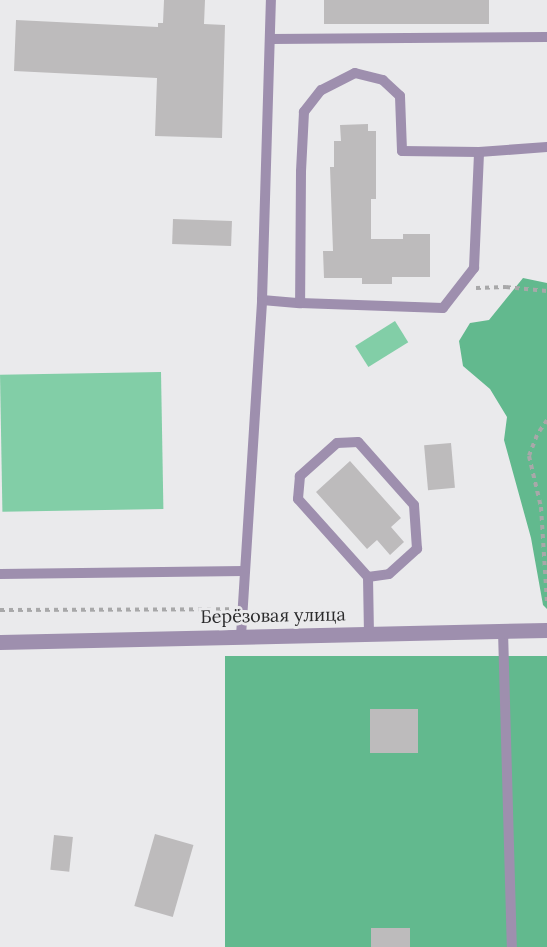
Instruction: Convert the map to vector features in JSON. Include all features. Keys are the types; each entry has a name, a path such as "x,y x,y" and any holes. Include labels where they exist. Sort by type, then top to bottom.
{"street":[{"name":"Берёзовая улица","path":"0,642 547,630"}],"lane":[{"path":"242,636 244,571 262,300 271,0"},
{"path":"271,39 547,37"},
{"path":"300,303 304,112 321,90 354,73 383,80 400,96 402,151 478,152 547,147"},
{"path":"262,300 442,308 474,268 478,152"},
{"path":"368,577 389,574 417,549 414,505 358,442 336,443 300,476 298,499 368,577 369,633"},
{"path":"0,574 244,571"},
{"path":"503,630 512,947"}],"path":[{"path":"442,308 475,288 506,287 547,291"},
{"path":"547,420 537,435 529,456 541,507 547,603"},
{"path":"0,610 234,609 242,613"}],"green space":[{"path":"523,278 547,283 547,609 543,605 531,538 504,440 507,417 490,389 463,366 459,341 470,323 489,320"},
{"path":"395,321 408,342 368,367 355,346"},
{"path":"161,372 163,509 2,512 0,375"},
{"path":"225,656 547,656 547,947 225,947"}],"building":[{"path":"164,0 205,0 204,24 225,25 222,138 155,136 157,78 14,71 16,20 158,27 158,23 163,23"},
{"path":"324,0 489,0 489,24 324,24"},
{"path":"368,124 368,131 376,131 376,199 371,199 371,239 403,239 403,234 430,234 430,277 392,277 392,284 362,284 362,278 324,278 323,251 333,251 330,167 334,167 334,141 341,141 340,125"},
{"path":"173,219 232,221 231,246 172,244"},
{"path":"451,443 455,488 428,490 424,445"},
{"path":"350,461 401,518 391,527 404,542 390,555 377,540 367,549 316,492"},
{"path":"370,709 418,709 418,753 370,753"},
{"path":"155,834 193,845 173,917 134,906"},
{"path":"54,835 73,837 69,872 50,870"},
{"path":"371,928 410,928 410,947 371,947"}]}
